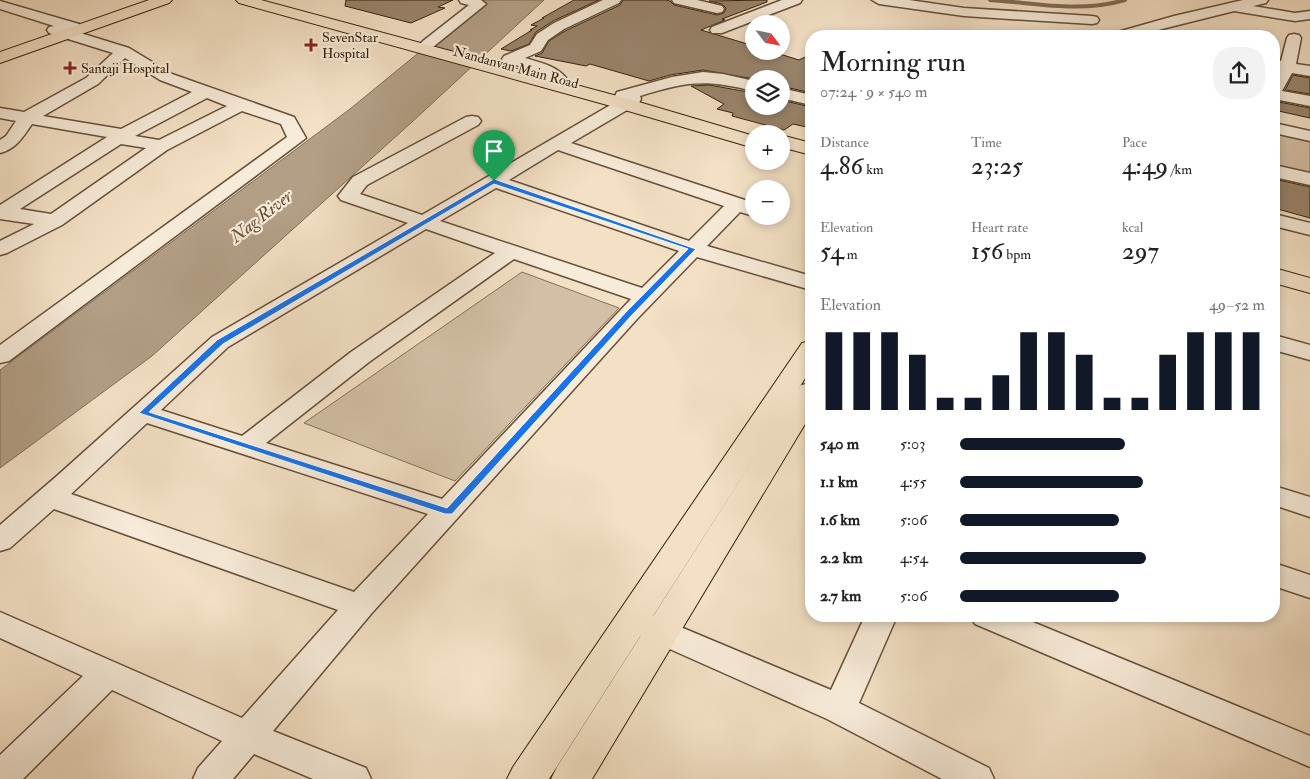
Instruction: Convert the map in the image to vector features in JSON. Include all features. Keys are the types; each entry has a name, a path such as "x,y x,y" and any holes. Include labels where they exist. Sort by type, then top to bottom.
{"main road":[{"path":"0,58 142,0"},
{"path":"0,49 164,0"},
{"path":"244,0 421,44"},
{"path":"275,0 486,63 627,100 745,139"},
{"name":"Nandanvan Main Road","path":"486,63 558,78 627,100 745,131"},
{"path":"790,143 805,147"},
{"path":"790,152 805,156"},
{"path":"1280,277 1310,286"},
{"path":"1280,288 1310,296"},
{"path":"571,779 647,626 805,359"},
{"path":"527,779 647,626 805,400"}],"street":[{"path":"0,356 296,138 288,121 166,77 124,51 24,0"},
{"path":"421,44 479,4 466,0"},
{"path":"558,78 553,73 540,67 510,59 536,48 542,37 559,26 614,0"},
{"path":"679,0 717,9"},
{"path":"716,30 794,0"},
{"path":"879,0 964,12 1093,14 1090,30"},
{"path":"1141,30 1261,0"},
{"path":"0,4 76,27"},
{"path":"1232,7 1295,17 1310,15"},
{"path":"1295,17 1294,38 1281,65 1310,71"},
{"path":"1294,38 1310,40"},
{"path":"0,148 12,140 28,117 92,81 124,51"},
{"path":"0,541 50,498 220,342 557,144 627,100 674,82 702,77 725,79 745,84"},
{"path":"1,212 121,137 206,92"},
{"path":"1280,94 1310,101"},
{"path":"790,95 805,99"},
{"path":"0,249 55,221 161,146 241,105"},
{"path":"0,113 28,117 161,146"},
{"path":"472,121 360,181 348,196 645,297"},
{"path":"1280,129 1310,136"},
{"path":"557,144 745,207"},
{"path":"1280,172 1310,180"},
{"path":"494,181 693,249 805,281"},
{"path":"211,779 360,606 645,297 693,249 745,207"},
{"path":"1,212 55,221"},
{"path":"1280,222 1310,229"},
{"path":"246,446 360,356 512,251"},
{"path":"1280,344 1310,353"},
{"path":"143,413 448,511"},
{"path":"1280,497 1310,508"},
{"path":"50,498 360,606"},
{"path":"1280,576 1310,588"},
{"path":"839,709 878,622"},
{"path":"1000,622 1310,752"},
{"path":"0,624 249,737 353,779"},
{"path":"647,626 839,709 976,779"},
{"path":"0,778 108,673"}],"shaded area":[{"path":"1280,134 1310,140 1310,175 1280,168"},
{"path":"522,272 619,308 455,481 304,423"}],"water":[{"name":"Nag River","path":"483,0 544,0 412,122 152,356 0,468 0,370 350,109"}],"building":[{"path":"346,0 453,0 438,7 445,8 411,23 345,6"},
{"path":"574,0 599,0 553,21 536,32 529,44 511,51 501,49 537,26 531,25"},
{"path":"623,0 666,0 674,5 717,15 724,13 726,8 722,4 709,1 767,0 767,2 722,19 725,20 701,30 745,43 745,60 790,60 790,57 799,60 805,57 805,92 790,88 790,70 745,70 745,77 703,70 670,75 649,81 590,64 586,66 535,56 542,53 549,41 565,31 620,5"},
{"path":"1293,75 1310,78 1310,94 1285,90"},
{"path":"709,85 745,91 745,115 790,115 790,102 805,106 805,127 793,124 790,126 765,125 732,116 733,113 717,109 724,104 691,86"},
{"path":"1280,102 1310,108 1310,118 1280,111"},
{"path":"1280,180 1310,187 1310,218 1280,210"}],"waterway":[{"path":"990,0 1075,7 1108,4 1125,0"}],"place":[{"name":"SevenStar Hospital","path":"311,45"},
{"name":"Santaji Hospital","path":"70,68"}],"route":[{"path":"494,181 693,249 629,314 448,511 143,413 220,342 494,181"}]}
